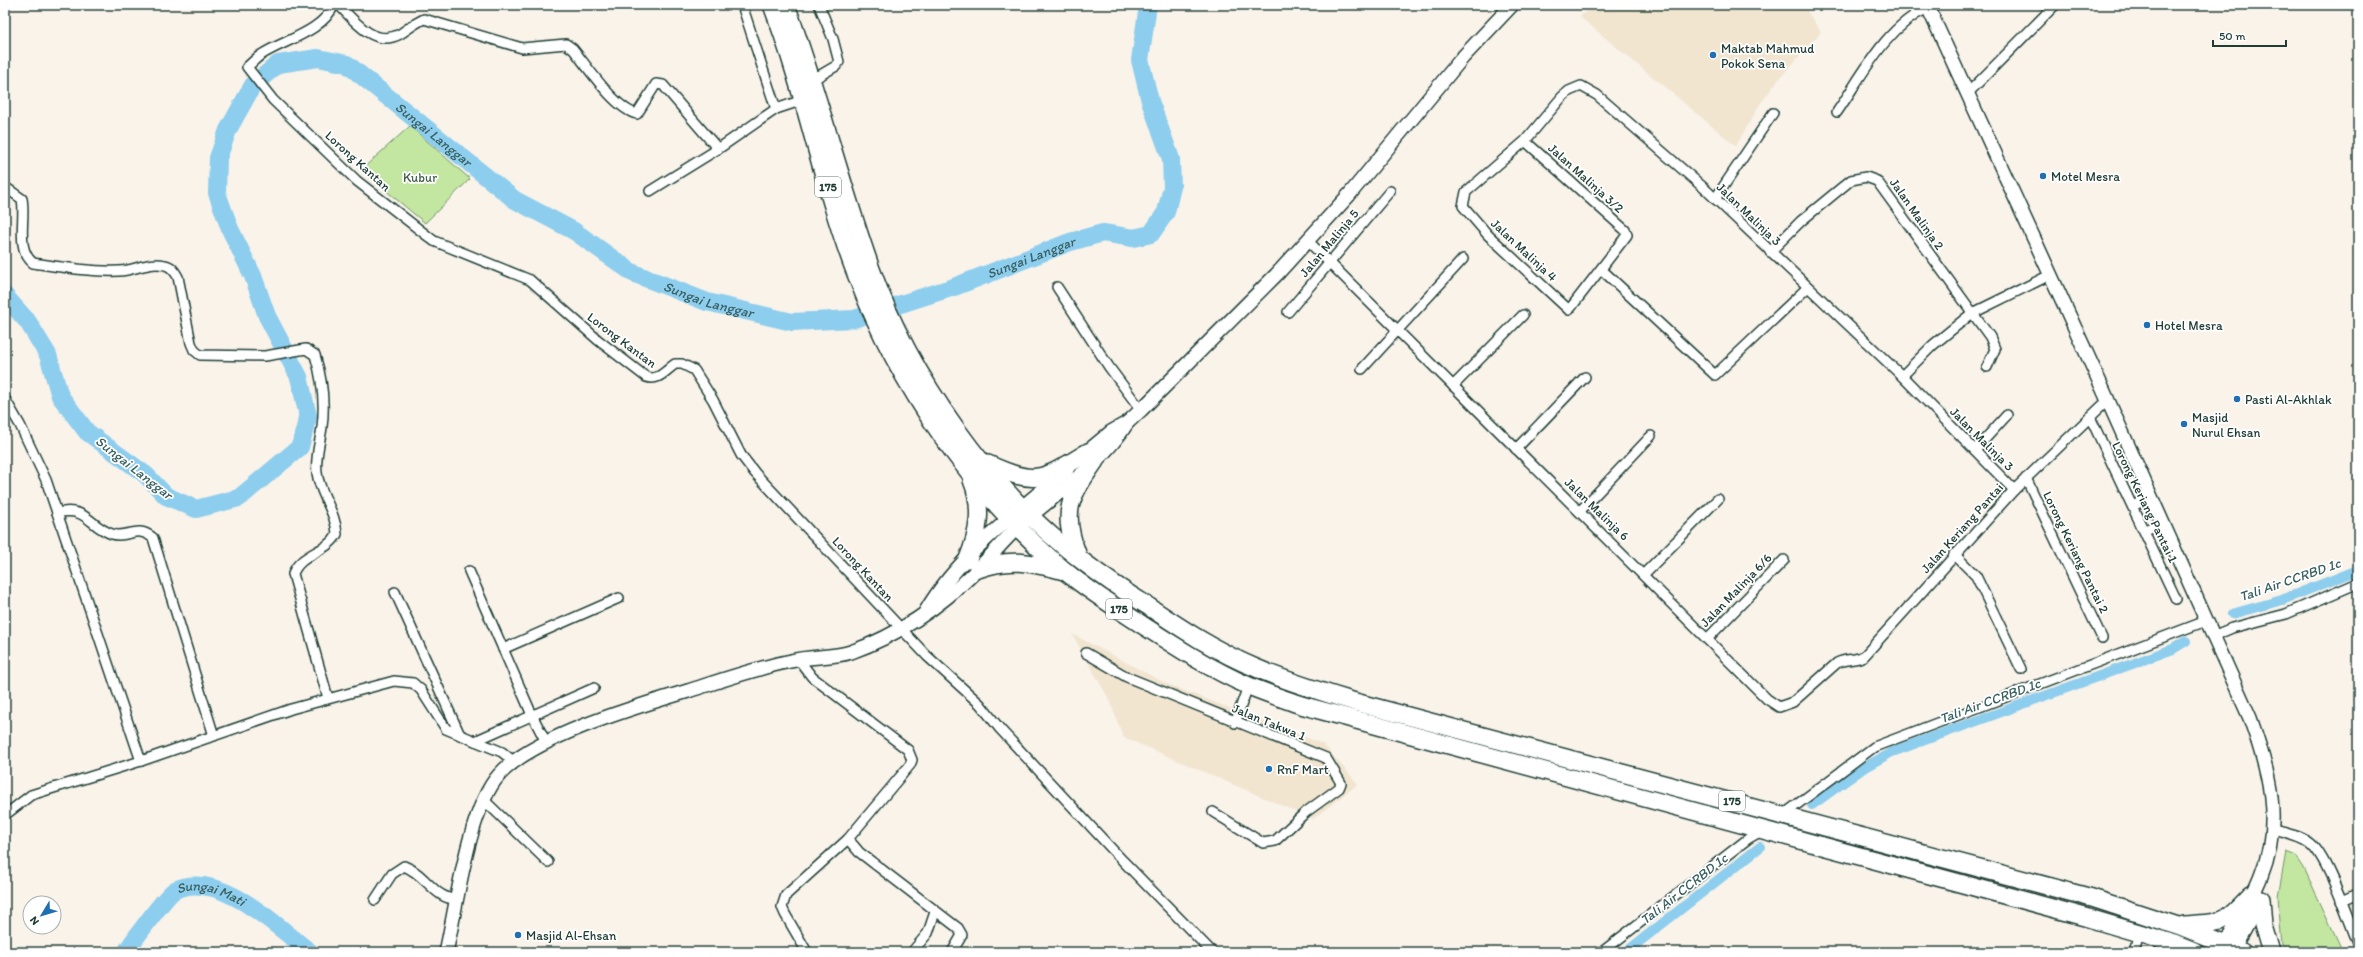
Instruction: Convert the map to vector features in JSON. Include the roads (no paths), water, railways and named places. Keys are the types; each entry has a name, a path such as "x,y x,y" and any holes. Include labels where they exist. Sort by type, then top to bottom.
{"highway":[{"name":"175","path":"772,5 803,100 843,238 873,295 903,338 975,467 1014,523 1065,571 1172,644 1248,686 1351,720 1765,829 2085,917 2194,952"},
{"name":"175","path":"786,5 812,80 871,269 873,295 887,345 929,417 975,467 1027,511 1079,559 1207,644 1256,668 1304,686 1355,702 2092,898 2178,926 2231,949"},
{"path":"1065,571 1019,561 973,564 979,519 979,496 975,467 1025,478 1041,478 1092,456"},
{"path":"1079,559 1070,535 1069,506 1075,489 1092,456"},
{"path":"2178,926 2215,924 2228,919 2256,897 2271,952"}],"main road":[{"path":"446,952 474,822 483,799 497,777 513,762 547,744 635,707 749,671 799,660 847,653 875,643 945,600 973,564 1014,523 1092,456 1118,438 1127,423 1223,330 1349,195 1463,57 1512,5"},
{"path":"1927,6 1968,93 2250,718 2265,760 2272,798 2273,830 2256,897 2231,949"}],"street":[{"name":"Lorong Kantan","path":"334,5 327,16 309,29 262,55 247,67 273,100 357,180 434,241 530,280 598,340 646,378 652,379 660,376 675,364 682,364 694,370 713,400 741,455 755,473 900,628"},
{"path":"339,5 364,31 380,37 399,34 424,19 522,48 566,44 573,49 617,102 631,113 637,114 652,87 656,84 663,85 718,148"},
{"path":"742,5 776,109"},
{"path":"812,80 836,66 839,62 833,39 819,5"},
{"path":"1968,93 2055,5"},
{"path":"1837,112 1881,47 1915,14 1927,6"},
{"name":"Jalan Malinja 3","path":"1463,206 1466,192 1525,141 1562,97 1569,91 1581,86 1597,95 1714,199 1902,376 2014,490"},
{"path":"650,191 776,109 803,100"},
{"path":"1714,199 1773,113"},
{"name":"Jalan Malinja 3/2","path":"1525,141 1625,230 1627,235 1601,269"},
{"name":"Jalan Malinja 2","path":"1770,252 1801,221 1851,180 1866,177 1877,181 1990,337 1995,349 1987,367"},
{"path":"5,187 22,198 25,212 22,247 26,257 33,263 102,271 122,271 143,264 168,266 178,277 187,330 197,353 205,356 265,356 306,349 315,354 324,403 316,462 317,474 321,490 337,523 337,534 329,544 299,563 293,574 328,698"},
{"name":"Jalan Malinja 5","path":"1288,312 1390,191"},
{"name":"Jalan Malinja 4","path":"1463,206 1488,235 1569,310 1601,269"},
{"name":"Jalan Malinja 6","path":"1307,240 1516,449 1644,574 1767,699 1779,707 1793,702 1837,663 1843,660 1857,660"},
{"path":"1362,368 1463,259"},
{"path":"1601,269 1715,375 1808,287"},
{"path":"1902,376 1933,345 1972,314 2050,274"},
{"path":"1057,287 1109,367 1142,410"},
{"path":"1453,386 1523,315"},
{"path":"1516,449 1585,377"},
{"path":"5,399 20,425 46,480 141,761"},
{"name":"Jalan Keriang Pantai","path":"1857,660 1873,648 1954,554 2014,490 2107,401"},
{"path":"1975,450 2007,415"},
{"name":"Lorong Keriang Pantai 1","path":"2090,417 2145,530 2176,599"},
{"path":"1580,511 1651,436"},
{"name":"Lorong Keriang Pantai 2","path":"2026,478 2102,638"},
{"path":"2133,506 2150,497"},
{"path":"1644,574 1718,499"},
{"path":"57,514 70,510 83,514 105,531 114,535 142,531 153,538 214,736"},
{"path":"2145,530 2162,522"},
{"path":"1954,554 1976,576 2021,669"},
{"name":"Jalan Malinja 6/6","path":"1707,639 1784,560"},
{"path":"469,571 532,715 547,744"},
{"path":"2168,579 2184,571"},
{"path":"2213,636 2232,628 2286,614 2358,583"},
{"path":"395,592 460,735"},
{"path":"503,649 619,598"},
{"path":"1783,815 1874,746 2206,621"},
{"path":"900,628 927,656 980,704 1000,729 1123,861 1212,952"},
{"name":"Jalan Takwa 1","path":"1086,653 1127,677 1326,758 1341,782 1339,788 1306,812 1275,841 1263,843 1213,812"},
{"path":"799,660 812,677 902,745 911,755 910,765 848,839 791,889 783,902 784,914 807,952"},
{"path":"5,815 31,795 141,761 328,698 394,681 413,683 421,690 446,729 502,752 513,762"},
{"path":"1235,722 1248,686"},
{"path":"475,741 594,688"},
{"path":"483,799 548,862"},
{"path":"1602,952 1749,838 1765,829"},
{"path":"2273,830 2297,836 2312,844 2324,863 2358,943"},
{"path":"848,839 858,852 961,931 961,939 952,952"},
{"path":"375,900 392,874 404,866 418,873 441,896 447,899 457,899"},
{"path":"2341,901 2358,894"},
{"path":"912,952 928,933 935,912"},
{"path":"2134,952 2139,934"}],"waterway":[{"name":"Sungai Langgar","path":"5,296 28,322 48,355 60,396 87,432 146,475 166,496 196,509 239,498 300,447 308,416 299,377 267,316 253,276 230,229 217,193 218,158 228,130 253,85 278,64 318,58 347,64 515,200 574,231 633,273 707,302 792,322 854,319 954,287 1070,242 1103,233 1133,238 1151,234 1166,212 1172,187 1171,159 1150,101 1140,60 1148,5"},
{"name":"Tali Air CCRBD 1c","path":"2232,614 2282,600 2358,570"},
{"name":"Tali Air CCRBD 1c","path":"1812,805 1865,767 1892,752 2173,649 2186,641"},
{"name":"Tali Air CCRBD 1c","path":"1626,952 1760,847"},
{"name":"Sungai Mati","path":"126,952 150,918 171,893 175,890 192,886 210,887 229,894 247,904 265,916 310,952"}],"place":[{"name":"Maktab Mahmud Pokok Sena","path":"1713,55"},
{"name":"Motel Mesra","path":"2043,176"},
{"name":"Hotel Mesra","path":"2147,325"},
{"name":"Pasti Al-Akhlak","path":"2237,399"},
{"name":"Masjid Nurul Ehsan","path":"2184,424"},
{"name":"RnF Mart","path":"1269,769"},
{"name":"Masjid Al-Ehsan","path":"518,935"}],"park label":[{"name":"Kubur","path":"420,177"}]}
